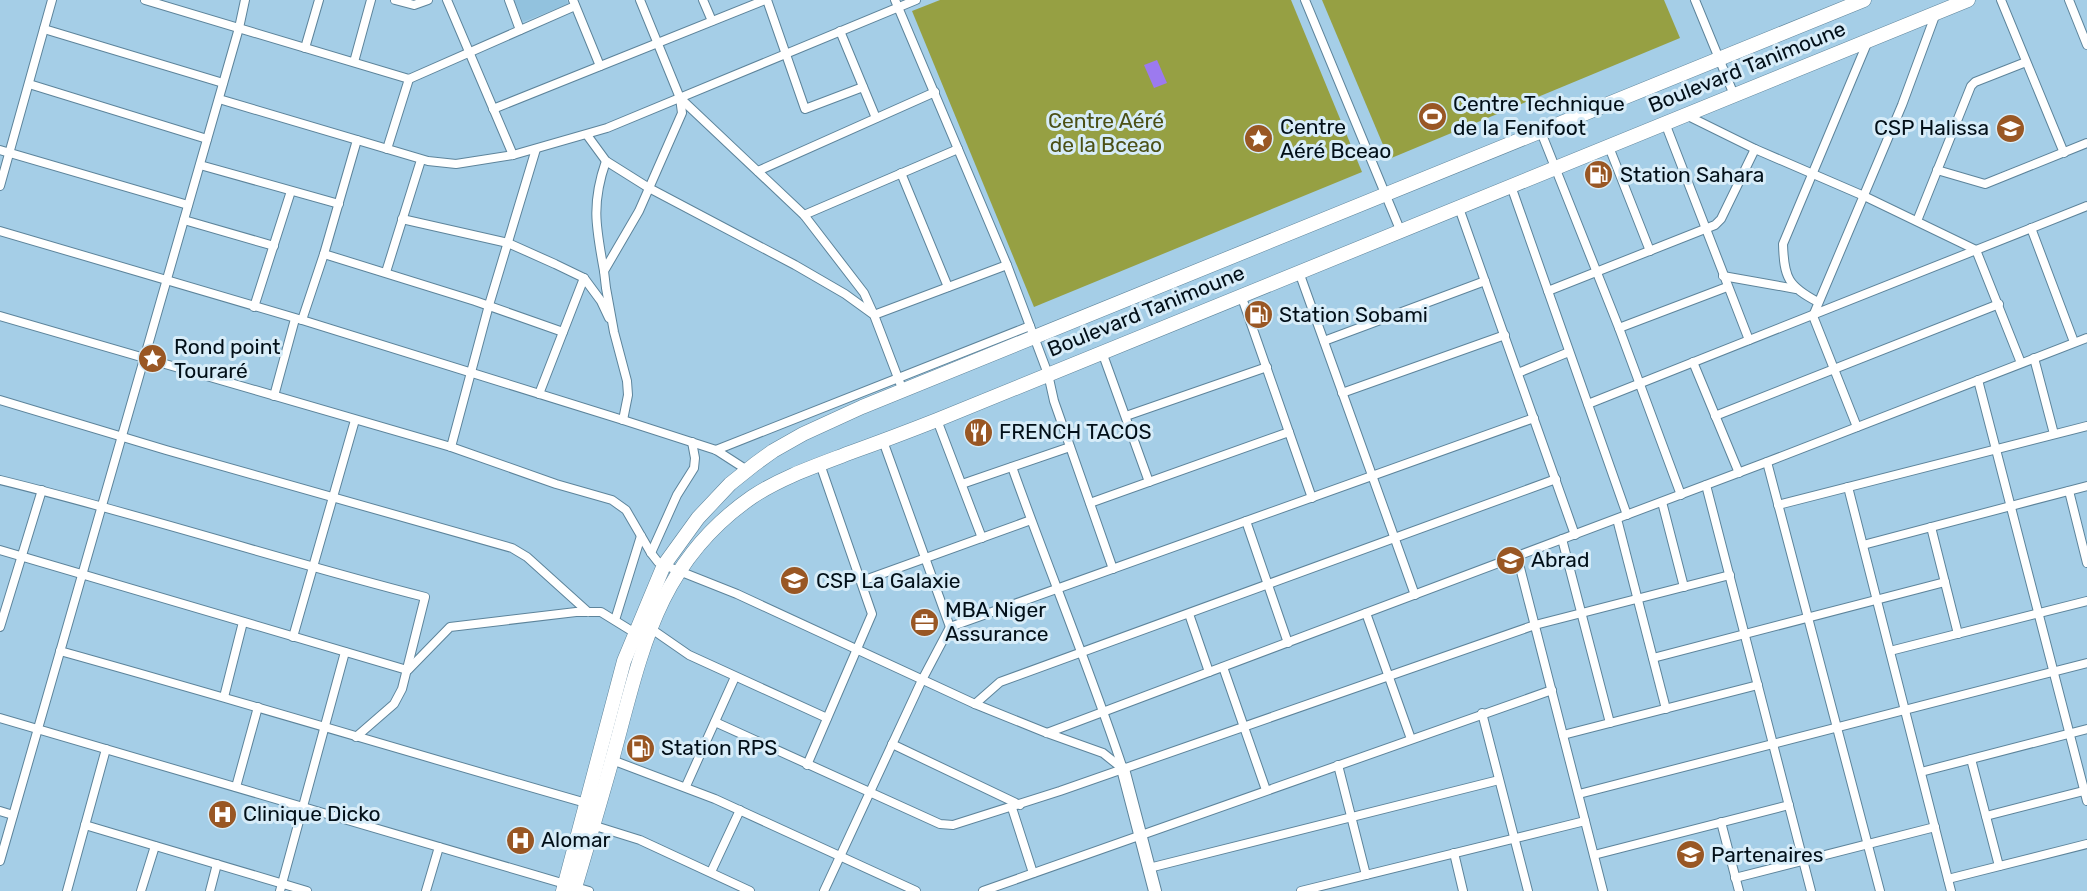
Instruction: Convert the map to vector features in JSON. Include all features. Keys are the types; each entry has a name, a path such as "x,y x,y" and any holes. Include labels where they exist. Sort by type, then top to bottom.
{"main road":[{"name":"Boulevard Tanimoune","path":"569,888 586,803 624,661 664,566 698,518 730,484 769,453 900,385 1386,196 1864,0"},
{"name":"Boulevard Tanimoune","path":"569,888 592,825 612,760 636,667 650,628 678,572 710,532 753,497 820,464 937,420 1968,0"}],"street":[{"path":"0,186 5,152 28,84 52,0"},
{"path":"145,0 408,79 520,30 574,3 600,66"},
{"path":"0,861 219,99 245,0"},
{"path":"305,48 319,0"},
{"path":"354,62 371,0"},
{"path":"395,0 414,5 428,0"},
{"path":"447,0 513,154"},
{"path":"509,0 520,30"},
{"path":"604,271 639,211 681,118 680,98 640,0"},
{"path":"703,0 712,21"},
{"path":"494,109 766,0 805,109 863,87"},
{"path":"219,99 421,160 456,164 536,149 587,135 786,54 897,4 916,0"},
{"path":"1305,0 1401,232"},
{"path":"1695,0 1734,95"},
{"path":"2001,0 2064,153"},
{"path":"2069,0 2087,45"},
{"path":"897,4 1007,265 1048,374 1052,394 1113,569"},
{"path":"1857,427 1813,316 1902,105 1936,13"},
{"path":"44,29 223,83"},
{"path":"840,31 876,118"},
{"path":"1796,289 1786,269 1783,244 1868,41"},
{"path":"1917,221 1973,84 2026,62"},
{"path":"387,149 408,79"},
{"path":"28,84 207,139"},
{"path":"758,171 934,92"},
{"path":"680,98 804,215 864,293 900,385 740,439 716,450"},
{"path":"1686,115 1976,250 2021,363"},
{"path":"1665,123 1749,340"},
{"path":"1541,132 1598,272 1681,495"},
{"path":"587,135 606,160 649,188 795,265 845,294 874,315"},
{"path":"274,396 298,320 324,254 357,141"},
{"path":"1937,170 1985,184 2087,143"},
{"path":"1609,147 1650,251"},
{"path":"451,447 489,305 536,149"},
{"path":"804,215 958,149"},
{"path":"1548,291 1715,225 1721,219 1755,149"},
{"path":"5,152 188,206"},
{"path":"386,272 421,160"},
{"path":"606,160 598,182 595,219 614,332 628,387 623,420"},
{"path":"200,165 339,204"},
{"path":"901,173 948,287"},
{"path":"1511,186 1627,515"},
{"path":"254,307 291,191"},
{"path":"1459,208 1575,535"},
{"path":"1588,404 2086,208"},
{"path":"402,219 508,243 584,278 601,301 614,332"},
{"path":"184,220 274,246"},
{"path":"2031,228 2074,342"},
{"path":"0,231 167,280 692,442 716,450 747,470"},
{"path":"324,254 489,305 563,332"},
{"path":"874,315 1007,265"},
{"path":"1299,272 1414,595"},
{"path":"1724,276 1796,289 1818,302"},
{"path":"539,394 584,278"},
{"path":"1324,341 1485,281"},
{"path":"1619,328 1727,287"},
{"path":"1241,295 1312,498"},
{"path":"1715,416 1999,304"},
{"path":"0,316 451,447 556,484 612,500 626,510 651,554 664,566 737,594 975,704 1103,753 1123,769"},
{"path":"1342,393 1504,335"},
{"path":"1047,733 1739,473 2087,338"},
{"path":"1102,352 1149,482"},
{"path":"1518,373 1569,352"},
{"path":"2034,358 2054,434"},
{"path":"1693,362 1739,473"},
{"path":"1126,416 1267,367"},
{"path":"1978,380 2087,801"},
{"path":"0,399 333,498 512,548 527,557 588,612"},
{"path":"824,891 922,680 950,627 1534,418"},
{"path":"293,637 355,420"},
{"path":"937,420 982,538"},
{"path":"1778,505 2087,426"},
{"path":"1090,503 1289,432"},
{"path":"883,441 950,627"},
{"path":"651,554 677,495 694,468 692,442"},
{"path":"962,484 1070,447"},
{"path":"1767,462 1880,891"},
{"path":"807,765 872,614 820,464"},
{"path":"1012,467 1056,590 1104,712 1123,769 1155,891"},
{"path":"975,704 998,683 1556,479"},
{"path":"0,480 425,597 402,689 394,704 356,737"},
{"path":"1706,485 1811,891"},
{"path":"1863,545 2087,486"},
{"path":"1848,488 1951,891"},
{"path":"0,627 42,490"},
{"path":"2068,491 2085,548 2087,563"},
{"path":"1662,502 1684,587"},
{"path":"1617,519 1666,709"},
{"path":"862,581 1031,520"},
{"path":"1246,521 1288,643"},
{"path":"1931,527 1958,634"},
{"path":"615,620 641,536"},
{"path":"1562,539 1610,723"},
{"path":"0,550 407,670"},
{"path":"1517,556 1603,891"},
{"path":"715,722 947,826 1016,806 1535,626 1730,575"},
{"path":"1653,658 1945,582"},
{"path":"1890,651 2087,600"},
{"path":"407,670 450,627 600,612 635,633"},
{"path":"1366,613 1411,739"},
{"path":"1189,614 1209,672"},
{"path":"224,697 243,622"},
{"path":"650,628 684,653 827,718"},
{"path":"60,651 586,803"},
{"path":"281,888 345,652"},
{"path":"1579,794 2087,663"},
{"path":"1223,667 1266,790"},
{"path":"686,786 735,677"},
{"path":"1563,735 1758,685"},
{"path":"983,891 1552,690"},
{"path":"236,787 258,707"},
{"path":"1482,713 1528,891"},
{"path":"0,718 440,847 569,888 589,891"},
{"path":"1921,772 2087,729"},
{"path":"892,744 1016,806 1033,873"},
{"path":"67,891 106,749"},
{"path":"1971,759 1999,866"},
{"path":"612,760 686,786 916,891"},
{"path":"1338,765 1366,875"},
{"path":"1149,868 1499,780"},
{"path":"1986,816 2086,790"},
{"path":"1594,855 1788,805"},
{"path":"711,872 740,810"},
{"path":"0,811 13,815"},
{"path":"1301,891 1585,820"},
{"path":"1721,822 1738,891"},
{"path":"85,825 218,864 281,888 306,891"},
{"path":"592,825 634,838 746,890"},
{"path":"1735,878 1935,826"},
{"path":"1948,879 2087,844"},
{"path":"141,891 155,846"},
{"path":"426,891 440,847"},
{"path":"1454,853 1463,891"},
{"path":"210,891 218,864"}],"shaded area":[{"path":"514,0 567,0 568,4 523,22"},
{"path":"1157,60 1167,83 1154,88 1144,65"}],"green space":[{"name":"Centre Aéré de la Bceao","path":"940,0 1291,0 1362,172 1034,307 912,11"},
{"name":"Centre Technique de la Fenifoot","path":"1322,0 1664,0 1680,38 1389,159"}],"place":[{"name":"Centre Technique de la Fenifoot","path":"1432,116"},
{"name":"CSP Halissa","path":"2010,128"},
{"name":"Centre Aéré Bceao","path":"1259,139"},
{"name":"Station Sahara","path":"1599,175"},
{"name":"Station Sobami","path":"1258,315"},
{"name":"Rond point Touraré","path":"153,359"},
{"name":"FRENCH TACOS","path":"978,432"},
{"name":"Abrad","path":"1510,560"},
{"name":"CSP La Galaxie","path":"795,581"},
{"name":"MBA Niger Assurance","path":"924,622"},
{"name":"Station RPS","path":"640,748"},
{"name":"Clinique Dicko","path":"222,814"},
{"name":"Alomar","path":"520,840"},
{"name":"Partenaires","path":"1690,855"}]}
